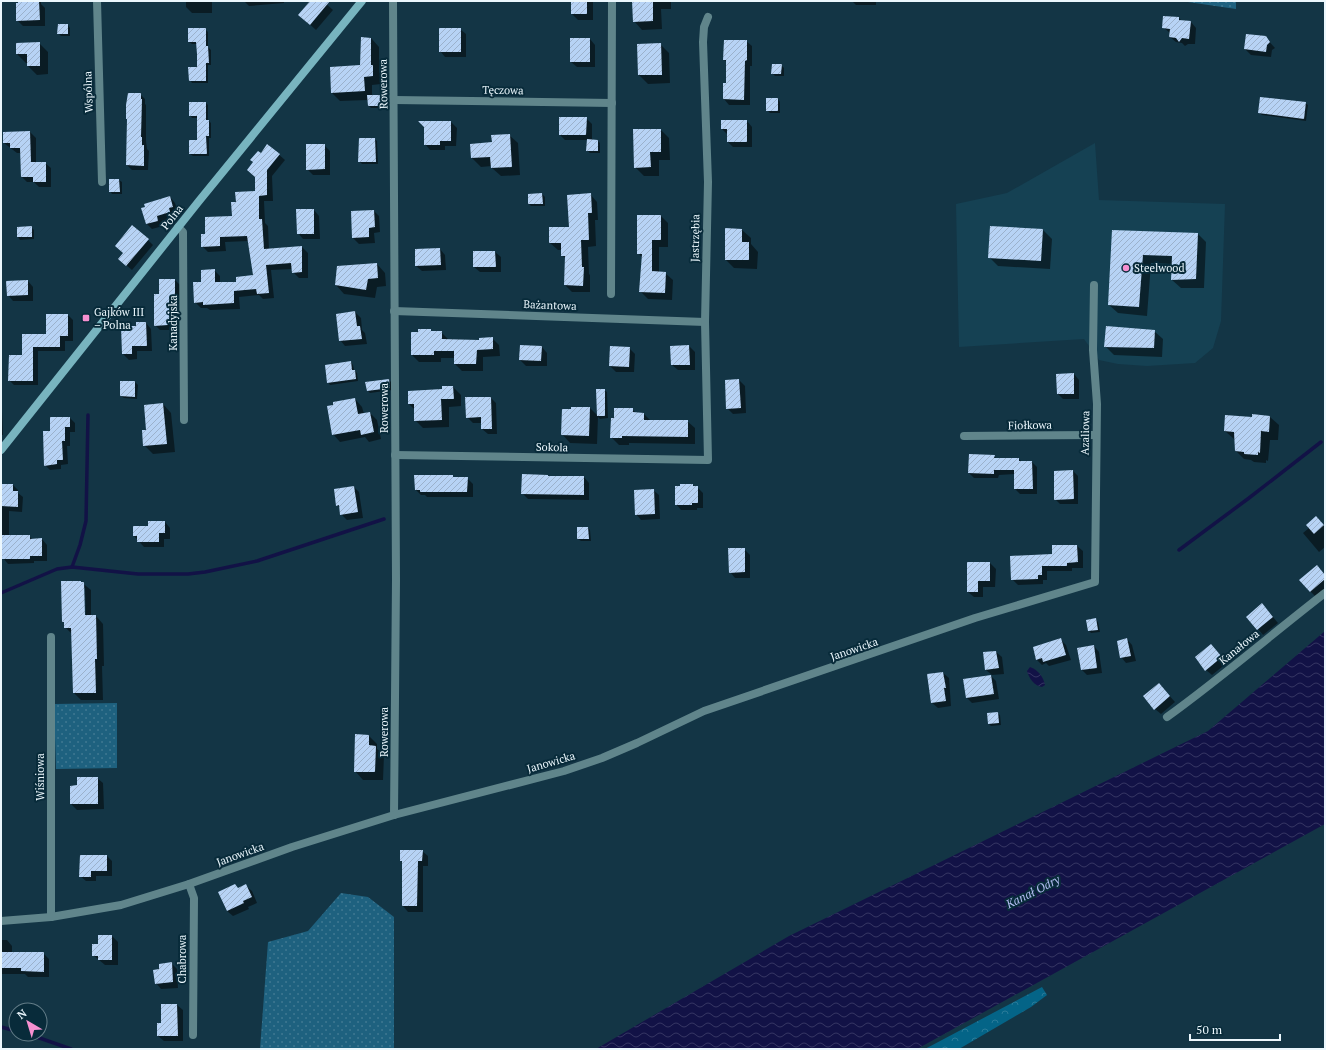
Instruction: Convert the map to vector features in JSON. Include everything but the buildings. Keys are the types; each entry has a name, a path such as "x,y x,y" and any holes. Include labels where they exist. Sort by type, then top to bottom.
{"street":[{"name":"Wspólna","path":"97,1 102,182"},
{"name":"Polna","path":"1,450 178,226 362,1"},
{"name":"Rowerowa","path":"393,1 396,580 394,816"},
{"path":"611,294 612,1"},
{"name":"Jastrzębia","path":"708,17 704,27 708,182 705,322 708,460"},
{"name":"Tęczowa","path":"394,100 612,103"},
{"name":"Kanadyjska","path":"178,226 183,232 184,420"},
{"name":"Azaliowa","path":"1094,285 1093,350 1097,404 1095,582"},
{"name":"Bażantowa","path":"394,311 705,322"},
{"name":"Fiołkowa","path":"964,436 1096,435"},
{"name":"Sokola","path":"395,455 708,460"},
{"name":"Janowicka","path":"1,921 51,917 121,905 190,884 292,847 394,816 564,771 609,755 704,711 975,618 1095,582"},
{"name":"Kanałowa","path":"1167,717 1203,691 1325,593"},
{"name":"Wiśniowa","path":"51,637 51,917"},
{"name":"Chabrowa","path":"190,884 194,898 193,1035"}],"shaded area":[{"path":"1181,1 1236,1 1236,9"},
{"path":"1095,143 1099,200 1225,204 1221,321 1213,348 1195,363 1147,366 1118,364 1099,360 1084,339 959,347 956,204 1007,193"},
{"path":"117,703 117,768 56,769 54,704"},
{"path":"341,893 368,897 394,917 394,1049 260,1049 268,942 308,931"}],"green space":[{"path":"1042,987 1047,995 1031,1007 959,1049 925,1049"}],"water":[{"name":"Kanał Odry","path":"1325,631 1325,824 917,1049 596,1049 789,936 1208,731"},
{"path":"1030,667 1040,674 1045,685 1042,687 1032,681 1027,671"}],"waterway":[{"path":"72,567 80,545 86,521 88,415"},
{"path":"1179,550 1321,442"},
{"path":"1,593 57,569 72,567 138,574 188,574 205,572 257,561 384,519"},
{"path":"1,1027 8,1029"},
{"path":"48,1041 71,1049"}],"place":[{"name":"Steelwood","path":"1126,268"},
{"name":"Gajków III – Polna","path":"86,318"}]}
